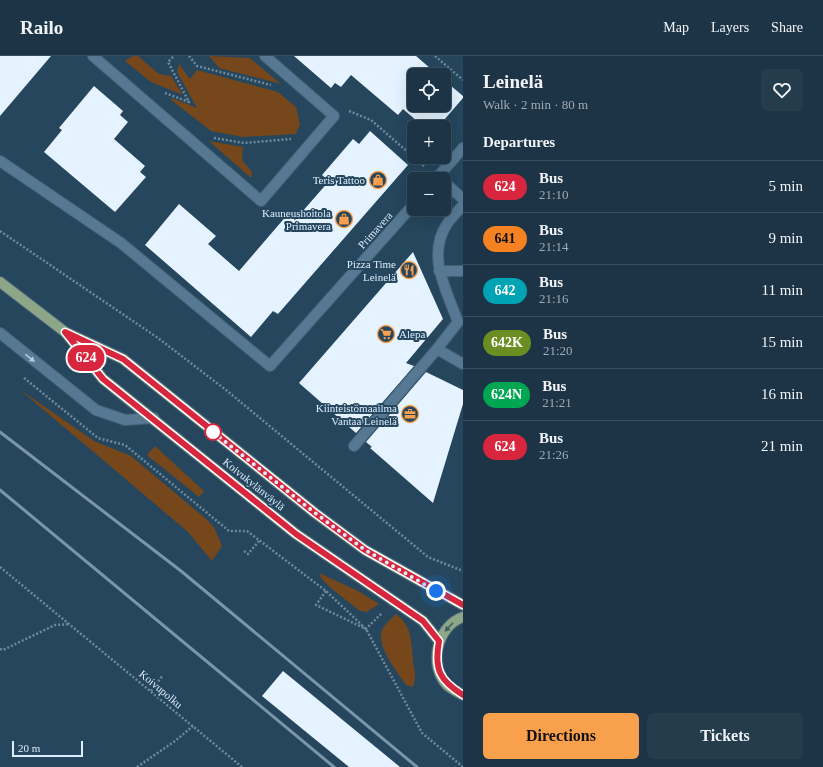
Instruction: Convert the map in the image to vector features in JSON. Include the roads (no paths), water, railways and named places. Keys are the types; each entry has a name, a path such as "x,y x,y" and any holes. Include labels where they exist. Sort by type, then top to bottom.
{"main road":[{"name":"Koivukylänväylä","path":"0,282 65,332 123,359 315,513 365,550 463,606"},
{"name":"Koivukylänväylä","path":"65,332 103,379 154,418 296,534 423,621 439,641"},
{"path":"463,617 448,627 439,641 436,658 440,673 448,685 463,695"}],"street":[{"path":"93,56 240,188 261,202 334,116 266,56"},
{"path":"445,172 463,148"},
{"name":"Primavera","path":"0,161 121,243 270,366 407,212"},
{"path":"451,188 463,198"},
{"path":"354,446 437,349 458,322 439,271 437,248 446,225 463,205"},
{"path":"439,271 463,271"},
{"path":"0,334 96,410 124,420 154,418"},
{"path":"437,349 463,364"}],"railway":[{"path":"0,432 181,571 417,767"},
{"path":"0,490 334,767"}],"place":[{"name":"Teris Tattoo","path":"378,180"},
{"name":"Kauneushoitola Primavera","path":"344,219"},
{"name":"Pizza Time Leinelä","path":"409,270"},
{"name":"Alepa","path":"386,334"},
{"name":"Kiinteistömaailma Vantaa Leinelä","path":"410,414"}]}
